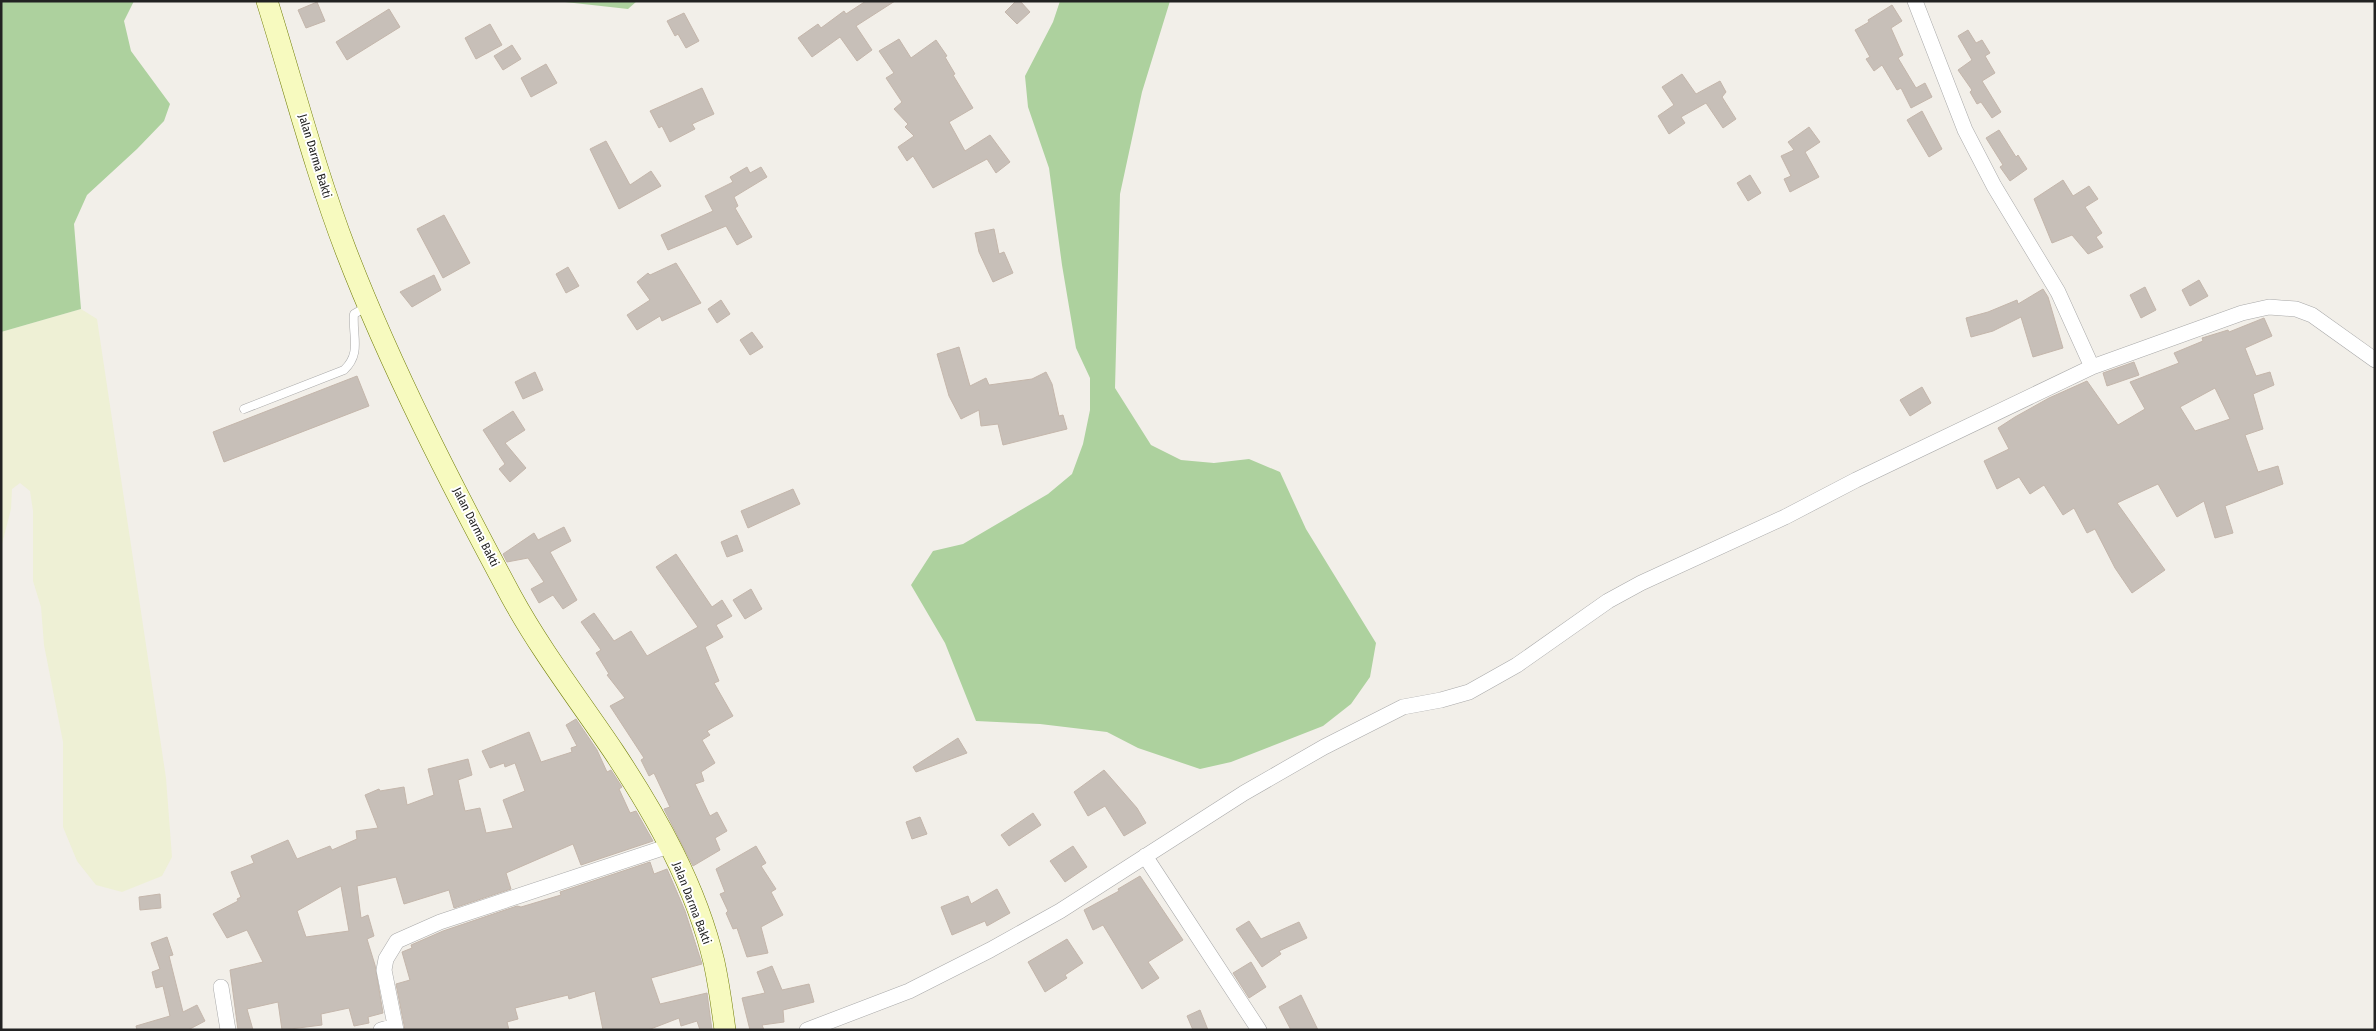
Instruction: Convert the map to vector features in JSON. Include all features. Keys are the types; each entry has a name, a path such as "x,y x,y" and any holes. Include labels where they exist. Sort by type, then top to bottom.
{"street":[{"name":"Jalan Darma Bakti","path":"267,1 328,200 368,306 408,396 515,604 558,673 613,750 642,796 685,876 713,959 724,1030"},
{"path":"1914,1 1965,130 1994,186 2058,292 2092,367"},
{"path":"806,1030 909,991 990,950 1060,911 1244,793 1361,727 1403,707 1441,700 1469,692 1517,665 1608,601 1641,583 1785,517 1856,480 2092,367 2242,313 2277,307 2296,309 2312,315 2375,360"},
{"path":"391,1029 384,970 386,959 397,941 440,922 669,846"},
{"path":"1145,856 1259,1030"},
{"path":"221,987 228,1030"}],"lane":[{"path":"244,408 344,370 352,362 356,346 354,314 368,306"}],"green space":[{"path":"1,1 134,1 124,21 131,51 170,104 164,121 87,195 74,224 81,309 1,332"},
{"path":"556,1 637,1 628,9"},
{"path":"1060,1 1170,1 1142,92 1120,194 1115,388 1151,445 1181,460 1214,463 1249,459 1280,472 1306,529 1376,643 1370,677 1351,704 1323,726 1231,762 1200,769 1138,748 1107,732 1040,724 976,721 945,643 911,585 933,551 963,544 1048,494 1072,474 1083,444 1090,410 1090,378 1076,348 1062,265 1049,168 1028,107 1025,76 1053,22"},
{"path":"81,309 97,319 166,778 172,857 162,876 122,892 96,885 77,861 63,827 63,742 44,645 41,607 33,581 33,511 30,491 20,483 12,489 11,509 1,548 1,332"}],"building":[{"path":"866,1 895,1 856,26 872,50 857,61 840,37 812,57 798,38 818,24 821,28 844,11 846,14"},
{"path":"1016,1 1020,1 1030,12 1017,24 1005,12"},
{"path":"317,2 325,21 306,28 298,10"},
{"path":"1892,5 1902,21 1891,28 1903,55 1898,58 1916,88 1925,83 1932,97 1911,108 1901,88 1897,90 1882,65 1874,71 1866,59 1870,57 1855,30"},
{"path":"389,9 400,27 347,60 336,42"},
{"path":"684,13 699,41 686,48 678,34 675,36 667,21"},
{"path":"490,24 502,45 476,59 465,38"},
{"path":"1968,30 1976,43 1982,40 1990,53 1985,56 1995,73 1982,81 2001,112 1992,118 1981,102 1977,104 1970,92 1972,90 1958,70 1972,60 1958,36"},
{"path":"899,39 911,58 936,40 947,56 945,57 955,74 953,75 973,108 949,122 965,151 990,135 1010,162 996,173 987,159 933,188 913,156 907,161 898,147 914,136 905,127 908,124 894,109 902,102 886,78 894,73 879,51"},
{"path":"512,45 521,59 503,70 494,56"},
{"path":"546,64 557,83 531,97 521,78"},
{"path":"1682,74 1696,94 1720,81 1726,92 1722,97 1736,119 1723,128 1706,103 1681,117 1685,123 1669,134 1658,116 1674,105 1662,87"},
{"path":"702,88 714,114 692,124 695,129 670,142 662,126 659,128 650,111"},
{"path":"1922,111 1942,149 1929,157 1907,120"},
{"path":"1809,127 1820,142 1805,152 1819,177 1790,192 1784,179 1791,176 1781,156 1794,150 1788,142"},
{"path":"1999,130 2016,157 2018,155 2027,169 2010,181 2000,167 2003,165 1986,138"},
{"path":"606,141 630,185 651,171 661,186 619,209 590,149"},
{"path":"747,167 750,173 761,167 767,177 734,197 738,206 735,208 752,237 737,245 726,226 668,250 661,235 713,211 705,196 733,182 730,177"},
{"path":"1750,175 1761,193 1748,201 1737,183"},
{"path":"2063,180 2073,196 2089,186 2098,199 2085,207 2102,233 2096,237 2103,247 2088,254 2072,235 2052,243 2034,199"},
{"path":"444,215 470,263 443,278 417,229"},
{"path":"994,229 999,254 1004,252 1013,273 993,282 979,252 975,233"},
{"path":"676,263 701,303 662,321 660,316 637,330 627,315 650,300 637,282 648,273 650,275"},
{"path":"568,267 579,286 566,293 556,274"},
{"path":"434,275 441,290 412,307 400,292"},
{"path":"2199,280 2208,296 2190,306 2182,290"},
{"path":"2145,287 2156,310 2141,318 2130,295"},
{"path":"2043,289 2048,297 2063,348 2033,357 2021,317 1993,331 1971,337 1966,318 1988,312 2017,300 2018,304"},
{"path":"721,300 730,314 717,323 708,309"},
{"path":"2264,318 2272,336 2245,348 2256,376 2270,372 2274,385 2253,394 2263,429 2245,435 2258,472 2278,466 2283,484 2225,506 2233,533 2215,538 2204,501 2177,517 2158,484 2117,503 2165,570 2132,593 2115,568 2095,529 2087,533 2074,508 2063,515 2044,485 2030,494 2019,477 1997,489 1984,461 2009,449 1998,428 2049,398 2087,381 2118,425 2145,409 2130,382 2179,363 2174,353 2203,341 2202,338 2228,330 2229,332","holes":["2215,388 2230,419 2195,431 2180,407"]},
{"path":"752,332 763,347 750,355 740,340"},
{"path":"959,347 970,386 986,378 989,385 1032,379 1046,372 1052,384 1059,416 1063,415 1067,429 1003,445 998,424 981,426 979,410 961,419 949,396 937,354"},
{"path":"2134,362 2139,375 2107,386 2103,373"},
{"path":"535,372 543,390 523,399 515,382"},
{"path":"357,376 369,406 224,462 213,432"},
{"path":"1922,387 1931,403 1910,416 1900,400"},
{"path":"513,411 525,430 505,443 526,468 510,482 499,469 505,464 483,430"},
{"path":"793,489 800,504 748,528 741,511"},
{"path":"564,527 571,541 550,552 577,600 563,609 553,595 539,603 531,589 544,582 528,558 507,562 503,554 534,533 538,540"},
{"path":"737,535 743,551 727,557 721,542"},
{"path":"676,554 712,607 722,600 732,616 716,625 723,637 705,647 719,681 714,683 733,716 707,731 710,735 702,740 715,763 701,772 704,781 695,784 710,816 717,812 727,831 715,838 720,850 693,866 664,809 670,807 654,773 649,776 641,760 644,758 610,706 625,698 607,675 609,674 596,653 601,650 581,622 594,613 614,641 631,631 647,656 698,627 656,567"},
{"path":"751,589 762,609 745,619 733,600"},
{"path":"576,719 597,750 607,772 611,770 622,787 619,789 630,813 636,811 653,841 581,865 573,844 506,873 511,889 454,908 449,890 404,904 396,877 357,886 361,918 368,915 374,936 367,939 375,965 383,1013 368,1017 369,1023 354,1026 349,1008 321,1014 322,1025 282,1030 278,1002 247,1009 253,1030 238,1030 230,970 263,962 247,930 227,938 213,914 238,901 237,899 241,897 231,872 254,863 251,856 288,840 297,859 330,846 332,850 357,839 356,831 378,828 365,795 379,789 380,791 404,787 407,805 434,795 428,769 468,759 472,775 458,780 465,811 480,808 486,833 513,828 503,800 525,791 515,763 505,767 504,763 490,768 482,751 529,732 541,762 572,752 571,748 577,746 566,725","holes":["341,886 349,931 306,937 297,911"]},
{"path":"958,738 967,753 916,772 913,767"},
{"path":"1104,770 1137,808 1146,823 1124,836 1105,806 1088,816 1074,792"},
{"path":"1033,813 1041,825 1009,846 1001,835"},
{"path":"920,817 927,834 912,839 906,822"},
{"path":"756,846 766,863 761,866 776,889 771,892 783,915 761,927 768,953 747,957 737,928 733,929 726,913 728,911 720,894 725,892 716,869"},
{"path":"1073,846 1087,867 1065,882 1050,861"},
{"path":"650,862 654,874 667,869 685,911 702,964 651,978 660,1004 707,993 712,1030 700,1030 697,1021 681,1026 679,1018 648,1030 603,1030 595,991 569,999 568,995 515,1008 518,1019 507,1022 509,1030 405,1030 396,984 410,980 402,952 412,948 411,945 443,931 517,906 521,907 561,895 560,892"},
{"path":"1140,876 1183,940 1148,962 1159,978 1142,989 1103,925 1093,930 1084,910 1119,891 1118,889"},
{"path":"997,889 1010,913 987,926 985,921 952,935 941,907 968,896 971,904"},
{"path":"160,894 161,908 140,910 139,897"},
{"path":"1249,921 1261,939 1299,922 1307,938 1279,951 1281,954 1262,967 1236,929"},
{"path":"167,937 173,955 169,956 183,1012 197,1005 205,1021 188,1030 137,1030 136,1026 170,1016 163,986 156,988 152,972 160,969 151,943"},
{"path":"1067,939 1083,963 1065,975 1067,978 1045,992 1028,962"},
{"path":"1251,962 1266,987 1249,998 1233,973"},
{"path":"772,966 782,990 809,984 814,1002 783,1010 784,1022 762,1025 764,1030 750,1030 742,998 765,993 757,972"},
{"path":"1301,995 1318,1030 1291,1030 1279,1007"},
{"path":"1200,1010 1208,1030 1193,1030 1187,1016"}]}
